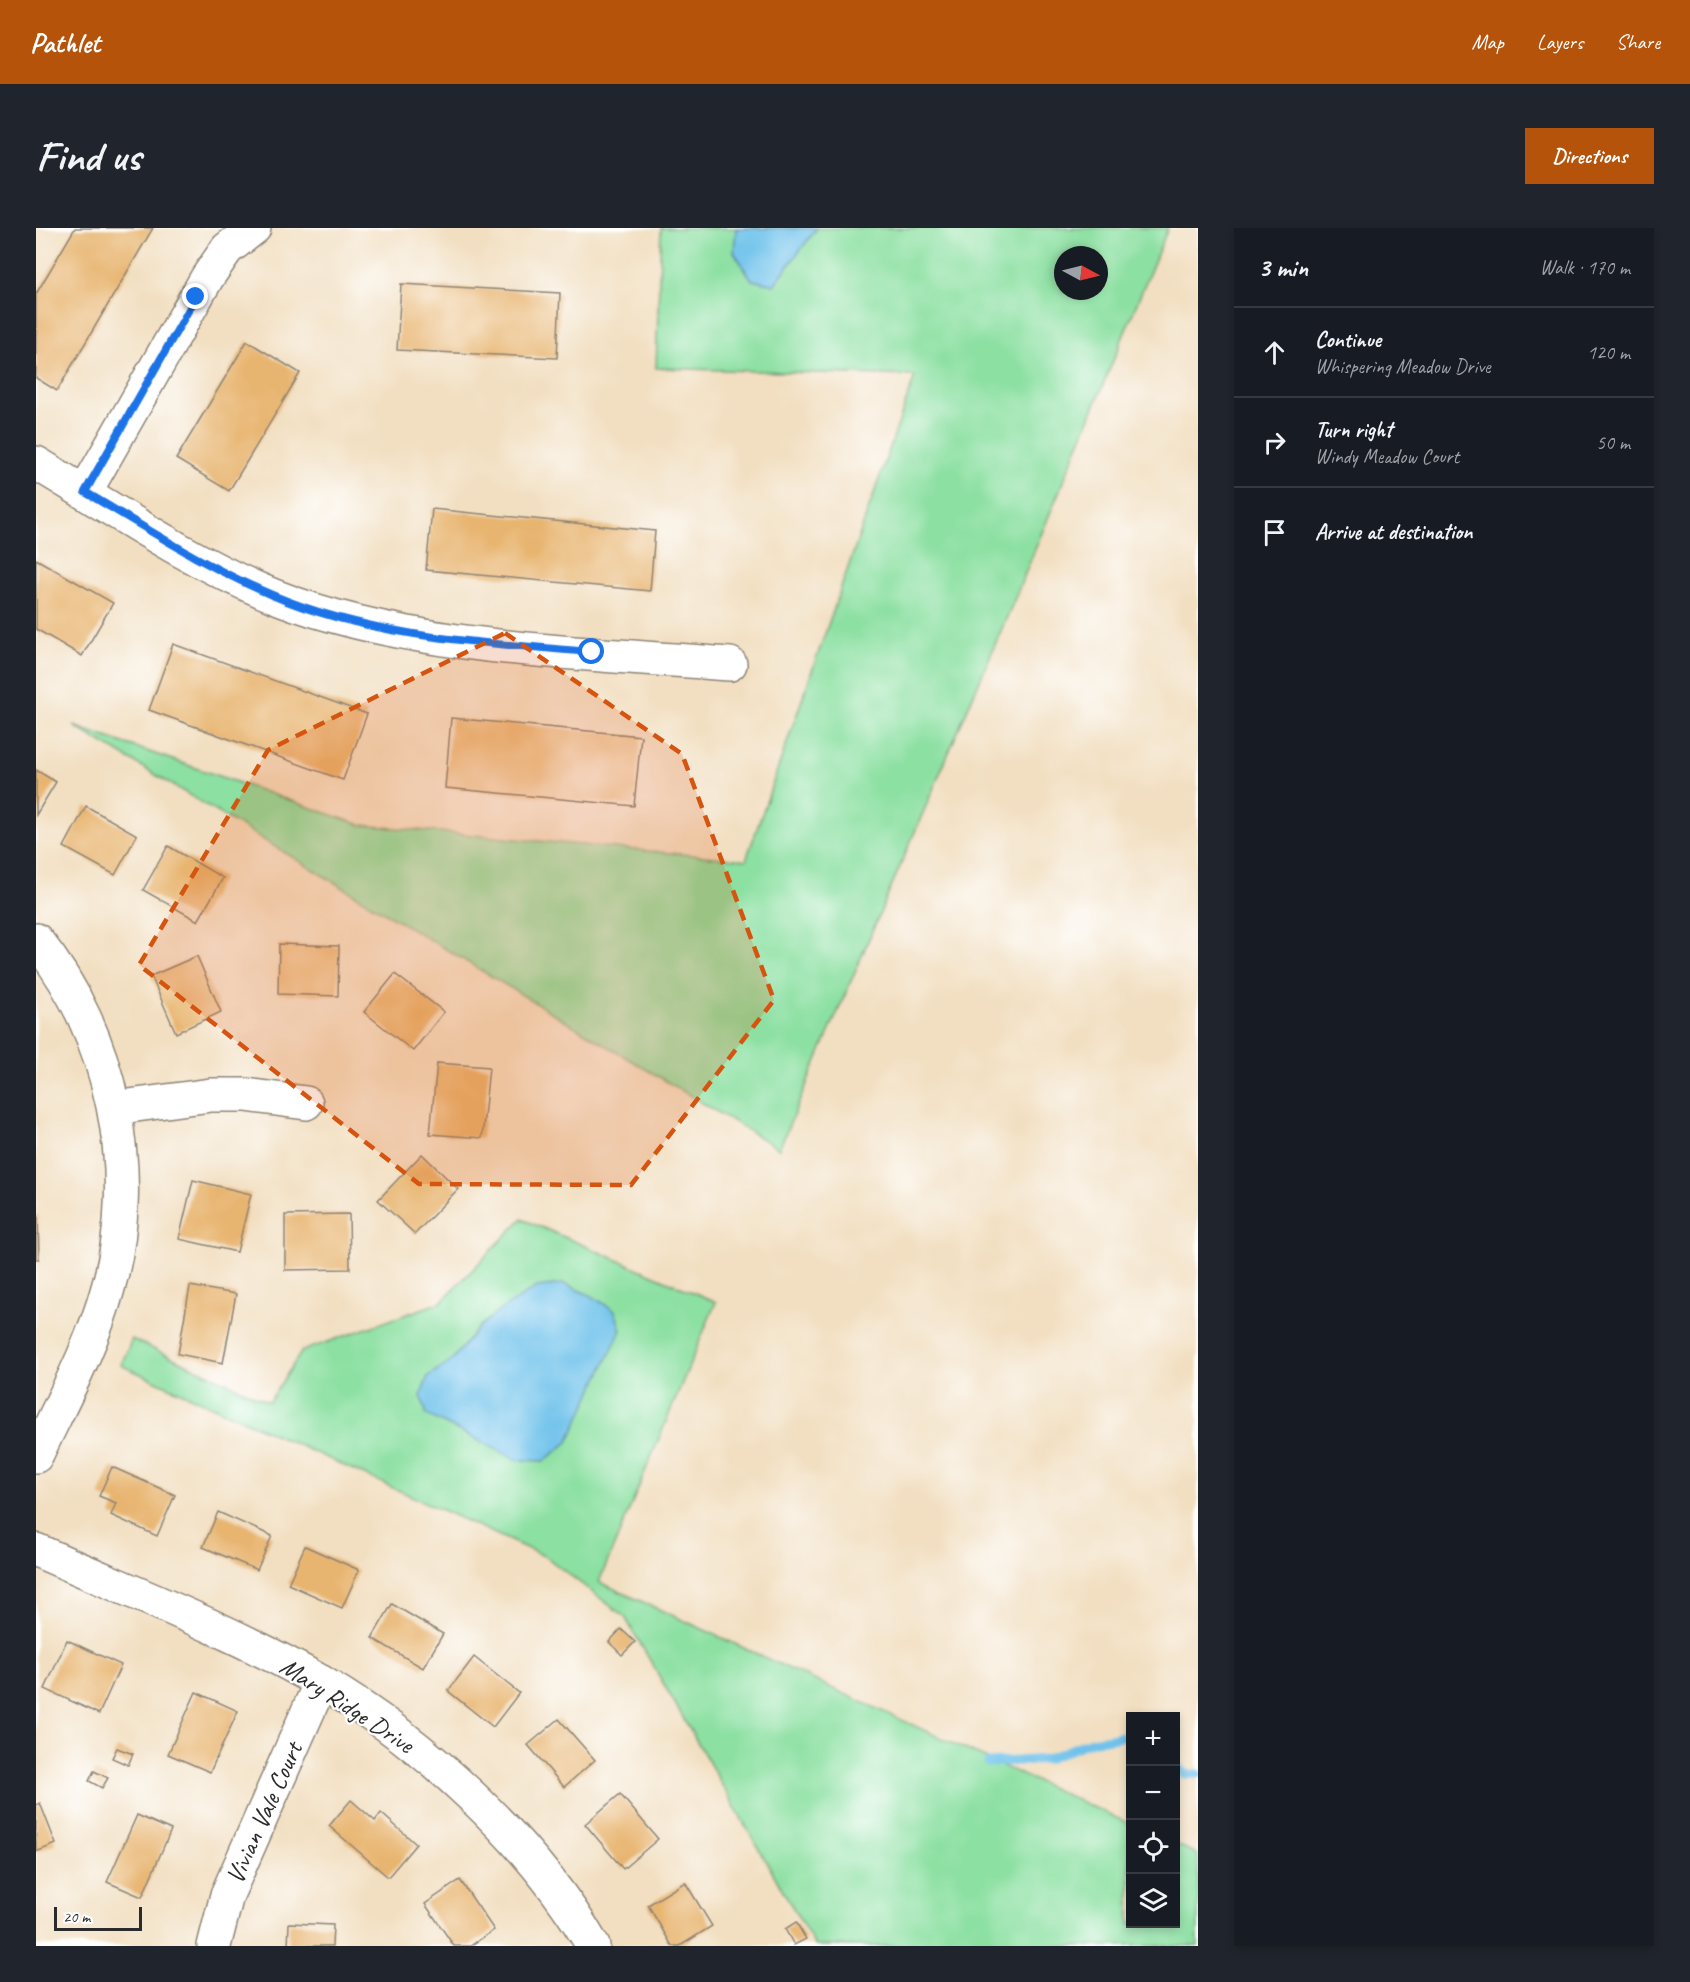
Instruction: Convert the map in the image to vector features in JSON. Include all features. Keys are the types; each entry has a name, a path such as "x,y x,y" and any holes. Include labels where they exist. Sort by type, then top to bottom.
{"street":[{"path":"85,492 207,278 227,249 254,228"},
{"path":"36,464 214,568 273,595 324,613 384,628 454,641 730,664"},
{"path":"36,939 75,998 99,1051 114,1108 122,1187 118,1243 111,1277 92,1338 36,1456"},
{"path":"114,1108 211,1095 246,1095 306,1103"},
{"name":"Mary Ridge Drive","path":"36,1550 250,1646 321,1682 383,1723 490,1815 540,1870 593,1946"},
{"name":"Vivian Vale Court","path":"214,1946 227,1895 321,1682"}],"highlighted area":[{"path":"505,633 682,754 774,1000 631,1185 419,1184 139,965 268,750"}],"green space":[{"path":"661,228 1168,228 1015,598 779,1149 74,726 361,825 746,860 915,376 656,368"},
{"path":"522,1219 716,1302 599,1582 1126,1822 1126,1928 1180,1928 1180,1846 1198,1855 1198,1946 815,1946 625,1617 546,1557 121,1365 132,1339 269,1402 302,1351 441,1302"}],"water":[{"path":"736,228 817,228 774,285 752,280 734,252"},
{"path":"564,1284 592,1296 615,1311 621,1330 568,1442 544,1461 517,1460 427,1415 421,1396 428,1376 451,1361 480,1326 506,1306 537,1287"}],"building":[{"path":"75,228 153,228 57,391 36,378 36,294"},
{"path":"401,284 560,293 557,358 397,350"},
{"path":"247,341 300,373 229,491 176,459"},
{"path":"432,509 655,531 650,591 426,570"},
{"path":"36,559 113,603 82,656 36,629"},
{"path":"173,644 367,714 343,780 149,710"},
{"path":"451,718 641,736 634,806 445,788"},
{"path":"36,770 56,782 36,815"},
{"path":"86,806 137,835 115,875 64,847"},
{"path":"168,846 223,878 198,921 143,890"},
{"path":"279,944 339,946 338,996 278,994"},
{"path":"197,956 221,1012 176,1033 151,976"},
{"path":"395,974 444,1012 413,1051 364,1012"},
{"path":"437,1063 489,1067 482,1138 430,1134"},
{"path":"422,1154 458,1189 415,1234 378,1200"},
{"path":"193,1180 251,1194 237,1252 179,1239"},
{"path":"349,1214 350,1269 285,1270 285,1215"},
{"path":"36,1215 38,1215 39,1259 36,1259"},
{"path":"190,1286 236,1294 223,1363 178,1354"},
{"path":"112,1467 175,1495 157,1536 111,1515 116,1503 99,1496"},
{"path":"218,1512 272,1536 257,1570 203,1547"},
{"path":"305,1546 359,1570 342,1608 288,1584"},
{"path":"392,1604 443,1634 423,1668 372,1638"},
{"path":"621,1629 635,1642 622,1655 609,1642"},
{"path":"67,1640 121,1665 99,1714 45,1689"},
{"path":"474,1657 519,1693 493,1727 448,1691"},
{"path":"196,1692 238,1711 210,1772 168,1754"},
{"path":"559,1719 595,1760 564,1787 528,1745"},
{"path":"117,1748 133,1754 128,1765 112,1758"},
{"path":"94,1771 108,1778 102,1788 89,1781"},
{"path":"620,1794 658,1839 623,1869 585,1824"},
{"path":"351,1800 375,1821 381,1813 416,1844 388,1877 329,1826"},
{"path":"40,1803 56,1844 36,1852 36,1805"},
{"path":"137,1815 171,1830 142,1897 107,1882"},
{"path":"460,1880 494,1930 470,1946 454,1946 425,1904"},
{"path":"685,1882 712,1926 680,1946 672,1946 648,1905"},
{"path":"796,1922 806,1939 794,1945 785,1929"},
{"path":"289,1923 333,1925 332,1946 288,1946"}],"waterway":[{"path":"988,1763 1047,1759 1091,1741 1126,1736"},
{"path":"1177,1766 1184,1774 1198,1774"}],"route":[{"path":"196,297 85,492 214,568 273,595 324,613 384,628 454,641 592,652"}]}
